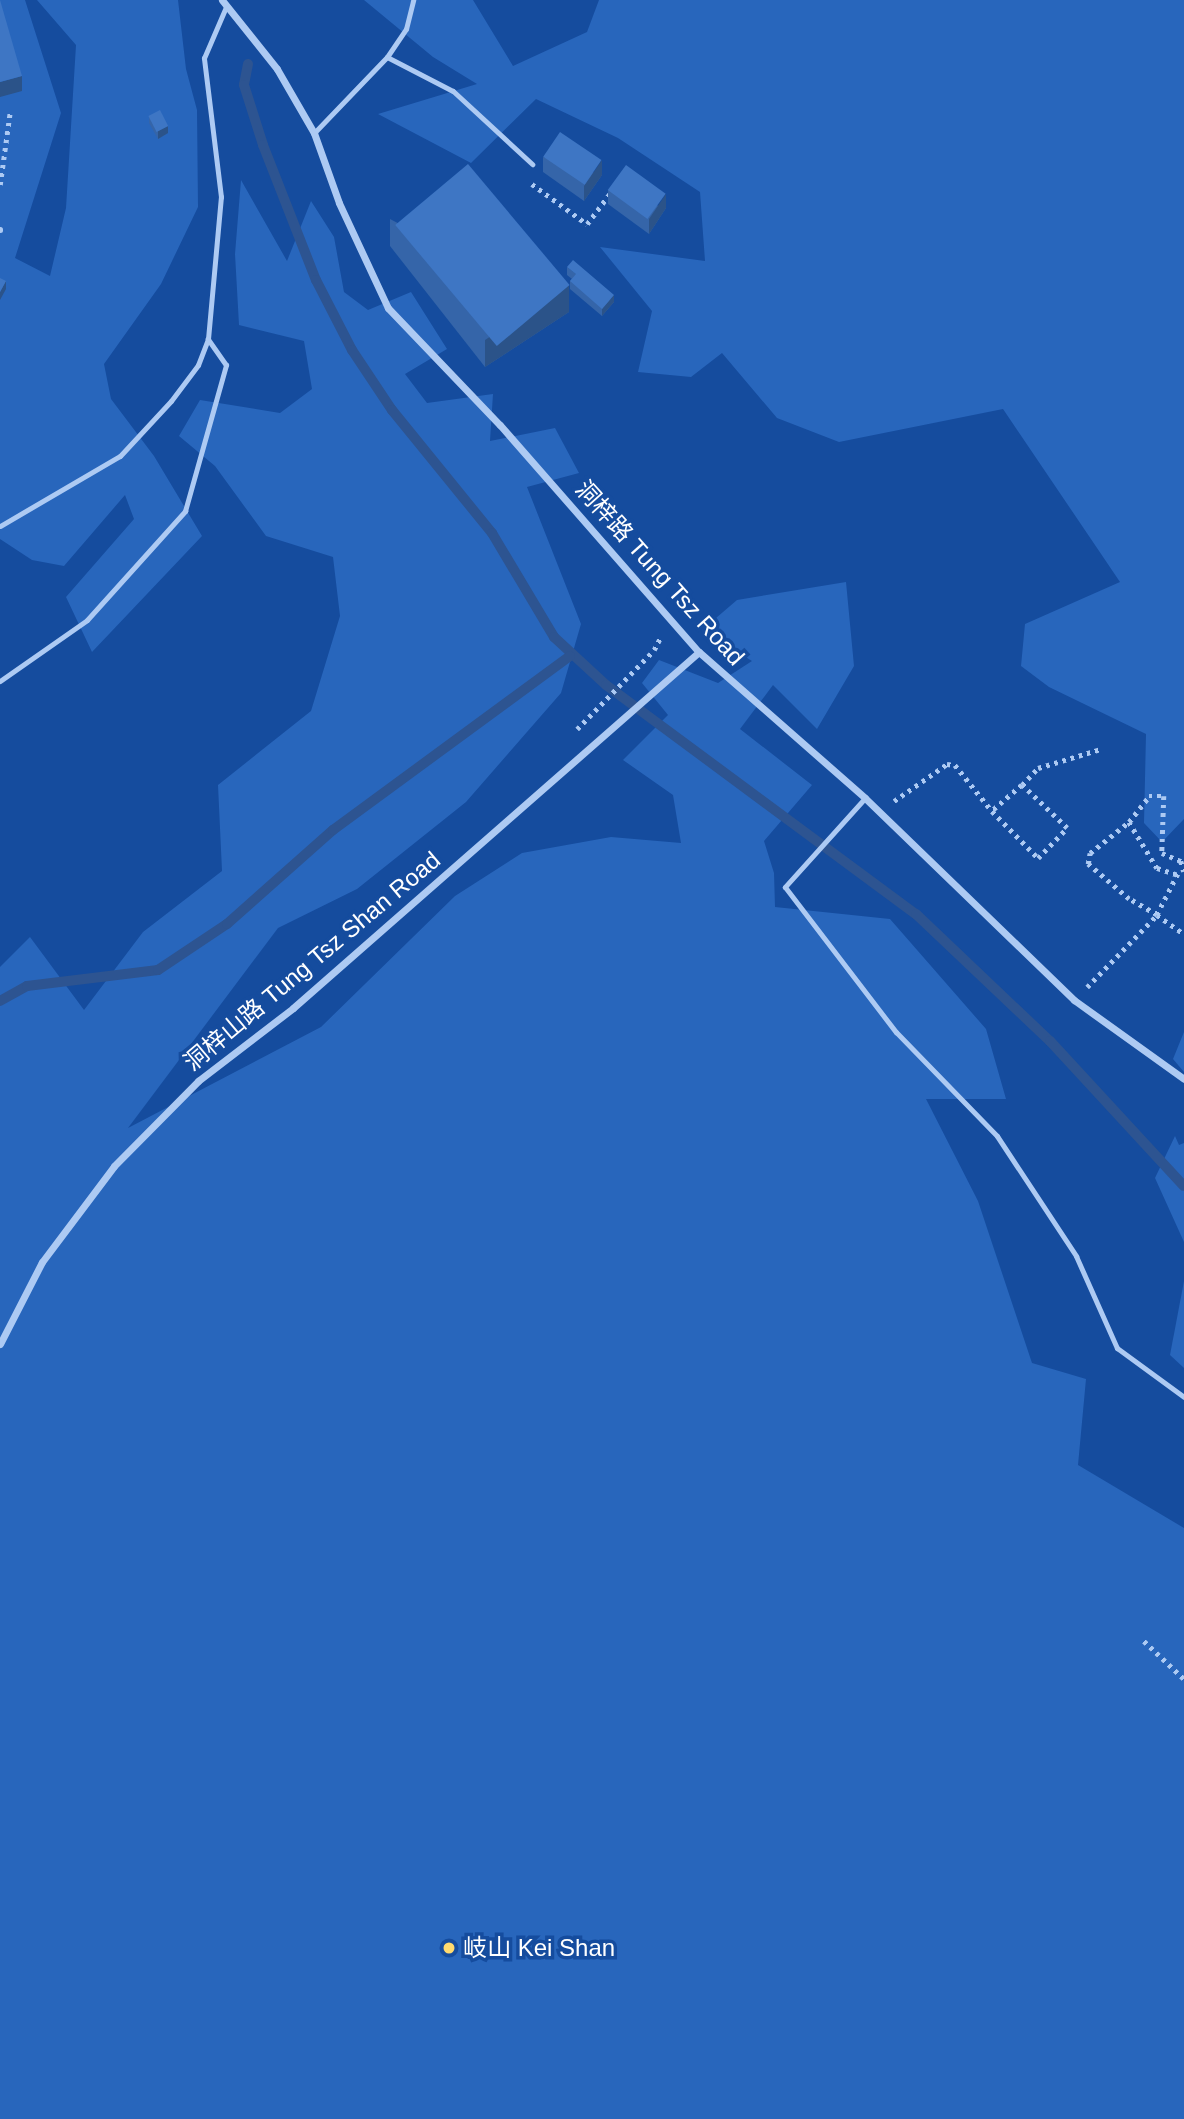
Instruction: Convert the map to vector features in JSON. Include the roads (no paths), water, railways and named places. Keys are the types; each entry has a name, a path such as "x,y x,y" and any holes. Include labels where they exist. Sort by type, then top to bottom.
{"street":[{"name":"洞梓路 Tung Tsz Road","path":"224,4 277,69 314,133 339,203 388,308 500,425 699,652 865,798 1074,1000 1184,1079"},
{"name":"洞梓山路 Tung Tsz Shan Road","path":"0,1343 42,1262 114,1166 198,1081 293,1007 699,652"}],"lane":[{"path":"314,133 387,57 406,29 413,0"},
{"path":"0,526 120,456 171,401 198,365 208,339 221,197 204,58 224,4"},
{"path":"387,57 453,91 532,164"},
{"path":"0,681 87,620 185,510 226,365 208,339"},
{"path":"865,798 785,887 896,1032 997,1136 1076,1256 1117,1348 1184,1396"}],"waterway":[{"path":"248,64 244,85 263,145 316,280 352,350 392,410 492,533 554,637 606,685 916,914 1050,1041 1184,1186"},
{"path":"0,1001 27,986 158,970 227,924 333,830 570,656"}],"place":[{"name":"岐山 Kei Shan","path":"449,1948"}]}
